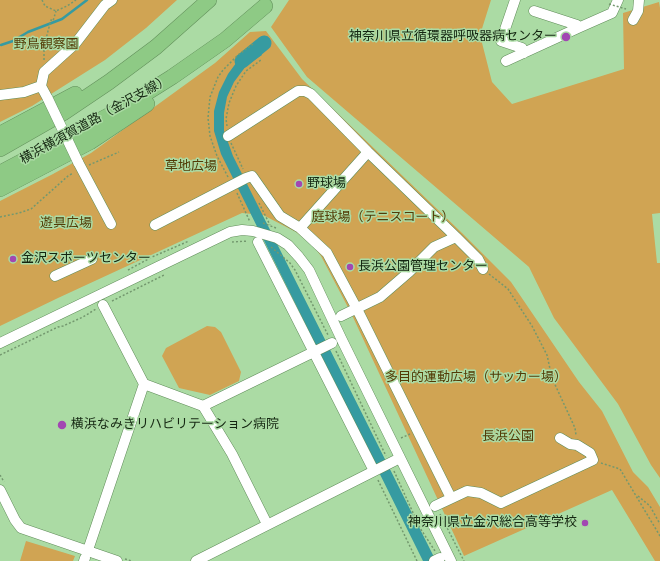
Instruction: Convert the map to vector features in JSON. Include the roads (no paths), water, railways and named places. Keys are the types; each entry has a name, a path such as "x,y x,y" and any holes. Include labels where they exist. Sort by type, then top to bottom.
{"highway":[{"path":"0,134 68,98 98,80 136,55 204,5"},
{"name":"横浜横須賀道路（金沢支線）","path":"0,149 63,113 109,82 156,47 204,5"},
{"name":"横浜横須賀道路（金沢支線）","path":"0,173 121,109 172,77 225,40 265,6"},
{"path":"0,189 90,142 156,96 225,40"}],"street":[{"path":"111,224 41,86 44,72 75,44 105,5 112,0"},
{"path":"515,0 501,41 522,48 524,52"},
{"path":"633,20 638,11 639,0"},
{"path":"506,60 612,13 614,2"},
{"path":"534,11 577,25 578,28"},
{"path":"0,95 24,92 41,86"},
{"path":"228,136 298,91 305,91 311,94 368,152 445,225 478,259 483,269"},
{"path":"300,228 368,152"},
{"path":"155,225 252,176 280,216 300,228 328,253 451,498"},
{"path":"0,344 230,232 242,230 253,225 277,233 299,256 309,270 451,561"},
{"path":"341,316 380,297 409,272 434,247 456,237"},
{"path":"258,242 315,350 374,470"},
{"path":"56,276 92,259"},
{"path":"103,305 144,384 203,406 232,454 265,520"},
{"path":"203,406 332,343"},
{"path":"89,547 144,384"},
{"path":"435,506 467,491 481,493 501,503 593,460 590,452 578,445 570,444 560,438"},
{"path":"196,561 400,458"},
{"path":"2,486 15,520 21,528 121,560"}],"water":[{"path":"256,46 262,55 246,66 234,82 227,97 224,113 224,131 233,156 436,561 423,561 221,154 214,131 214,111 219,92 228,74 239,59"}],"waterway":[{"path":"1,45 13,41 28,32 62,19 87,0"},
{"path":"242,61 264,43"}],"place":[{"name":"神奈川県立循環器呼吸器病センター","path":"566,37"},
{"name":"野球場","path":"299,184"},
{"name":"金沢スポーツセンター","path":"13,259"},
{"name":"長浜公園管理センター","path":"350,267"},
{"name":"横浜なみきリハビリテーション病院","path":"62,425"},
{"name":"神奈川県立金沢総合高等学校","path":"585,523"}],"park label":[{"name":"野鳥観察園","path":"46,45"},
{"name":"草地広場","path":"191,167"},
{"name":"庭球場（テニスコート）","path":"383,218"},
{"name":"遊具広場","path":"66,224"},
{"name":"多目的運動広場（サッカー場）","path":"476,378"},
{"name":"長浜公園","path":"508,437"}]}
